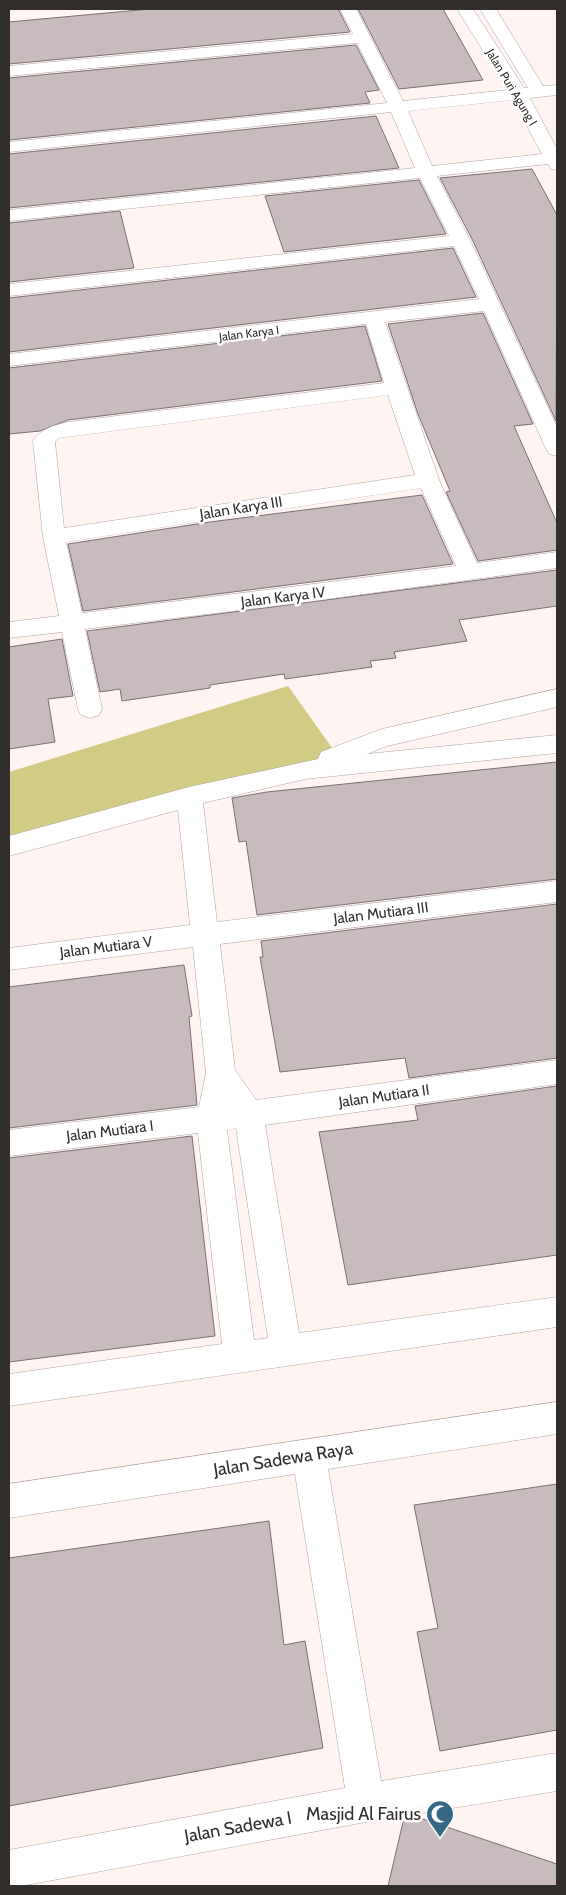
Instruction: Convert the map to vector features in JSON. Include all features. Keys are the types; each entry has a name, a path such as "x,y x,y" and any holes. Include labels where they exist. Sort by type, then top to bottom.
{"street":[{"path":"348,9 395,102 426,172 461,240 557,449"},
{"name":"Jalan Puri Agung I","path":"465,9 515,89 556,161"},
{"name":"Jalan Puri Agung I","path":"488,9 548,109"},
{"path":"9,71 363,38"},
{"path":"535,87 557,79"},
{"path":"9,135 137,127 535,87 557,90"},
{"path":"9,147 137,127"},
{"path":"9,216 426,172 556,161"},
{"path":"9,290 461,240"},
{"name":"Jalan Karya I","path":"9,360 490,304"},
{"path":"374,318 428,480 470,572"},
{"path":"90,709 54,537 44,441 52,433 68,429 396,388"},
{"name":"Jalan Karya III","path":"54,537 428,480"},
{"name":"Jalan Karya IV","path":"9,630 557,560"},
{"path":"305,770 354,748 382,738 557,698"},
{"path":"9,846 188,797 305,770 557,744"},
{"path":"188,797 221,1072 211,1118 240,1356"},
{"name":"Jalan Mutiara III","path":"204,934 557,891"},
{"name":"Jalan Mutiara V","path":"9,959 204,934"},
{"path":"221,1072 249,1114 286,1351"},
{"name":"Jalan Mutiara II","path":"211,1118 557,1072"},
{"name":"Jalan Mutiara I","path":"9,1143 211,1118"},
{"path":"9,1390 557,1312"},
{"name":"Jalan Sadewa Raya","path":"9,1501 557,1418"},
{"path":"309,1456 366,1803"},
{"name":"Jalan Sadewa I","path":"9,1869 366,1803 557,1772"}],"shaded area":[{"path":"288,686 340,759 9,844 9,772"}],"building":[{"path":"150,9 338,9 350,32 9,64 9,22"},
{"path":"358,9 443,9 483,80 399,89"},
{"path":"356,45 379,90 365,92 370,103 9,140 9,78"},
{"path":"376,116 399,168 9,208 9,154"},
{"path":"532,169 557,215 556,421 472,239 440,178"},
{"path":"419,180 446,234 284,252 265,196"},
{"path":"120,211 134,268 9,282 9,223"},
{"path":"453,248 476,297 9,352 9,298"},
{"path":"483,313 533,424 514,426 557,523 557,550 478,561 446,492 450,491 418,414 388,324"},
{"path":"365,326 382,381 68,420 40,431 9,434 9,368"},
{"path":"422,495 453,564 83,611 68,544 210,522"},
{"path":"557,570 557,606 459,620 467,641 394,652 396,658 370,661 372,667 285,679 284,674 210,685 210,688 122,701 120,689 100,692 87,631"},
{"path":"62,639 73,696 48,699 55,742 9,749 9,647"},
{"path":"557,762 557,879 257,915 246,841 239,842 232,798 267,792"},
{"path":"557,904 557,1058 409,1078 405,1058 280,1072 260,957 263,957 261,941"},
{"path":"184,965 192,1016 189,1017 197,1105 9,1128 9,987"},
{"path":"557,1086 557,1255 348,1285 319,1132 418,1120 415,1106"},
{"path":"192,1136 215,1336 9,1362 9,1158"},
{"path":"557,1484 557,1730 440,1751 417,1632 438,1628 414,1505"},
{"path":"269,1521 284,1645 305,1641 323,1748 9,1806 9,1558"},
{"name":"Masjid Al Fairus","path":"414,1816 557,1864 557,1886 388,1886 404,1818"}],"place":[{"name":"Masjid Al Fairus","path":"440,1838"}]}
